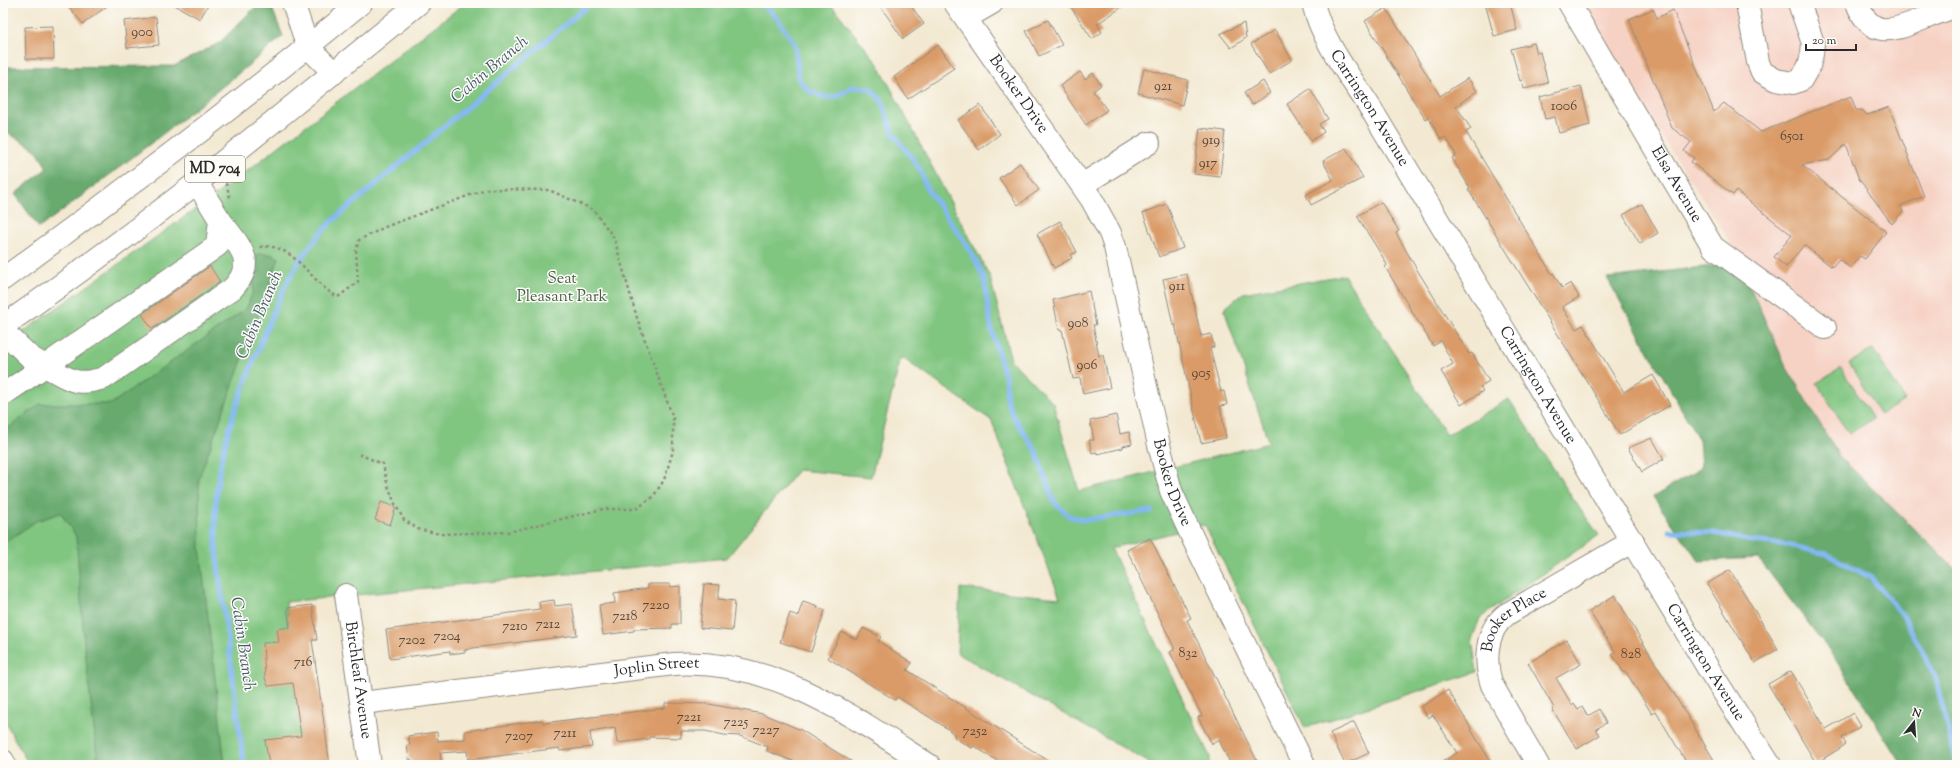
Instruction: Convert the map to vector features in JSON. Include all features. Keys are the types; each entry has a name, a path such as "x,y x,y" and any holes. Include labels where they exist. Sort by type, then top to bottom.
{"street":[{"path":"293,3 308,47 334,73"},
{"name":"MD 704","path":"3,279 174,151 308,47 361,3"},
{"name":"MD 704","path":"3,326 90,264 197,183 419,3"},
{"path":"961,10 992,3"},
{"name":"Carrington Avenue","path":"1313,3 1317,21 1337,55 1375,115 1633,541 1708,668 1770,765"},
{"name":"Elsa Avenue","path":"1569,3 1713,247 1825,328"},
{"path":"1747,3 1758,62 1762,72 1776,80 1793,83 1801,80 1809,66 1813,43 1799,3"},
{"path":"1857,3 1862,16 1872,26 1884,30 1896,30 1957,6"},
{"name":"Booker Drive","path":"961,10 1082,185 1101,215 1115,247 1159,446 1171,491 1304,765"},
{"path":"1082,185 1149,143"},
{"path":"3,331 30,357 71,382 90,382 104,378 232,289 242,279 246,267 244,254 220,220 197,183"},
{"path":"4,394 217,246 220,220"},
{"name":"Booker Place","path":"1538,765 1492,685 1488,673 1487,656 1495,627 1507,614 1633,541"},
{"name":"Birchleaf Avenue","path":"346,595 370,765"},
{"name":"Joplin Street","path":"362,703 659,665 698,662 759,673 783,681 815,695 929,765"},
{"path":"3,761 5,765"}],"path":[{"path":"282,250 310,272 331,294 338,297 358,282 356,251 359,240 385,227 486,189 549,190 594,210 614,238 637,318 673,418 673,451 664,480 653,498 636,509 602,509 508,532 440,534 418,528 404,520 395,504 387,483 383,464 358,454"}],"shaded area":[{"path":"1581,3 1957,3 1957,571 1839,456 1787,368 1727,237 1634,93"}],"green space":[{"path":"259,3 270,3 283,36 132,158 39,228 15,194 47,168 36,150 3,130 3,67 174,66 219,43"},
{"name":"Seat Pleasant Park","path":"465,3 830,3 878,64 990,277 1011,360 1053,403 1079,491 1269,443 1224,309 1243,293 1344,275 1447,435 1509,399 1575,502 1599,535 1480,618 1472,639 1477,672 1305,728 1205,525 1111,548 1210,757 1209,765 1153,765 957,653 960,588 1060,598 991,420 901,357 871,477 798,470 727,558 286,602 305,765 29,765 3,718 3,346 221,191"},
{"path":"257,254 270,254 279,258 199,478 200,548 225,765 98,765 84,642 76,536 61,513 36,521 3,544 3,432 40,404 111,404 246,309 253,292"},
{"path":"1739,263 1787,368 1839,456 1957,571 1957,765 1902,765 1832,654 1758,558 1699,561 1653,497 1701,468 1699,440 1607,278"},
{"path":"1873,349 1905,400 1880,415 1849,363"},
{"path":"1841,368 1873,419 1849,434 1817,383"}],"building":[{"path":"66,3 111,3 83,24"},
{"path":"171,3 209,3 200,19"},
{"path":"878,3 909,3 924,24 903,39"},
{"path":"1128,3 1097,24 1102,32 1092,39 1069,4"},
{"path":"1485,3 1510,3 1517,30 1494,36"},
{"path":"1386,8 1440,96 1468,78 1477,91 1456,106 1471,129 1466,132 1552,274 1553,273 1562,288 1571,283 1579,297 1562,307 1576,329 1583,325 1624,392 1653,375 1670,405 1620,435 1468,189 1470,188 1452,158 1456,155 1446,137 1441,139 1428,117 1425,119 1365,21"},
{"path":"1653,9 1657,18 1673,10 1714,112 1724,103 1761,132 1851,96 1856,110 1862,110 1867,115 1889,107 1924,196 1900,206 1903,211 1892,224 1859,179 1846,144 1829,160 1802,165 1886,232 1865,259 1860,256 1850,268 1839,259 1832,267 1804,245 1786,267 1774,257 1792,235 1736,191 1733,195 1691,162 1694,158 1684,151 1691,142 1672,128 1629,19"},
{"path":"156,17 159,45 127,48 124,21"},
{"path":"1048,20 1062,45 1039,56 1026,31"},
{"path":"1244,23 1246,38 1231,48 1220,34"},
{"path":"53,26 54,59 26,59 25,27"},
{"path":"1275,30 1292,60 1269,74 1251,44"},
{"path":"1534,43 1537,53 1540,52 1548,83 1524,89 1522,80 1520,81 1511,49"},
{"path":"938,45 954,68 908,99 894,77"},
{"path":"1144,69 1188,80 1182,105 1138,93"},
{"path":"1080,72 1085,79 1093,73 1101,85 1093,91 1107,110 1086,125 1060,86"},
{"path":"1263,81 1270,93 1252,105 1244,93"},
{"path":"1581,86 1590,125 1559,133 1555,117 1545,119 1540,97"},
{"path":"1310,89 1328,119 1319,124 1324,132 1311,141 1287,104"},
{"path":"980,105 1000,134 979,150 958,120"},
{"path":"1200,128 1225,131 1220,177 1194,174"},
{"path":"1346,148 1363,178 1311,205 1306,195 1333,180 1323,161"},
{"path":"1020,163 1039,190 1018,205 999,178"},
{"path":"1381,202 1399,231 1396,233 1416,268 1469,354 1472,353 1489,381 1480,387 1483,391 1461,405 1441,371 1453,364 1441,341 1433,346 1385,267 1387,265 1384,259 1357,216"},
{"path":"1167,204 1183,248 1159,257 1143,213"},
{"path":"1642,204 1658,233 1640,244 1623,215"},
{"path":"1060,221 1077,252 1070,255 1072,258 1054,268 1037,234"},
{"path":"210,266 220,282 152,329 142,314"},
{"path":"1187,274 1201,336 1211,334 1214,347 1210,348 1221,392 1224,391 1227,405 1220,406 1226,438 1201,443 1175,324 1173,325 1163,279"},
{"path":"1089,291 1096,325 1093,325 1099,356 1103,355 1110,388 1083,394 1080,378 1073,379 1062,330 1059,330 1053,300"},
{"path":"1116,415 1120,434 1129,432 1132,444 1123,446 1123,448 1097,454 1097,452 1092,453 1089,440 1094,440 1090,421"},
{"path":"1652,438 1664,459 1642,472 1628,448"},
{"path":"381,502 396,507 390,525 375,520"},
{"path":"1150,538 1191,618 1187,620 1259,765 1231,765 1219,740 1212,744 1198,717 1202,716 1170,652 1174,650 1174,647 1127,550"},
{"path":"1730,570 1778,649 1755,663 1707,584"},
{"path":"648,584 670,584 670,587 680,586 680,624 672,624 672,628 634,629 634,631 603,635 599,605 615,603 614,593 648,588"},
{"path":"704,584 720,585 718,599 735,601 732,631 700,628"},
{"path":"1615,595 1717,765 1688,765 1656,712 1652,714 1626,672 1624,673 1612,654 1615,652 1589,611"},
{"path":"554,600 555,606 572,604 577,635 473,648 465,650 465,652 450,654 450,651 390,659 386,630 540,609 539,602"},
{"path":"803,601 825,610 811,652 780,642 790,613 798,616"},
{"path":"312,605 317,640 312,640 330,765 269,765 265,740 301,736 293,683 268,686 265,678 263,643 279,642 277,629 290,627 287,608"},
{"path":"863,628 881,637 878,641 912,663 907,670 1055,765 1004,765 974,746 972,748 960,741 954,737 955,735 948,729 897,697 895,700 828,658 842,632 857,640"},
{"path":"1567,640 1581,664 1556,678 1572,705 1574,703 1578,709 1582,706 1588,716 1599,709 1606,723 1596,729 1600,735 1577,749 1552,709 1554,708 1528,663"},
{"path":"1791,671 1826,729 1853,713 1861,726 1842,738 1846,744 1816,763 1768,684"},
{"path":"1448,690 1493,765 1437,765 1457,753 1433,715 1428,718 1421,707"},
{"path":"665,703 709,704 763,714 801,730 857,765 803,765 767,751 768,747 740,736 724,735 705,731 681,731 681,738 649,737 649,739 617,743 615,728 590,732 592,747 560,751 559,748 468,760 467,751 440,753 442,765 412,765 411,759 409,760 407,745 410,745 408,736 437,732 438,741 465,739 465,731 542,720 543,723 665,708"},
{"path":"1354,722 1369,753 1345,764 1330,733"}],"waterway":[{"name":"Cabin Branch","path":"244,765 219,570 215,522 217,489 223,452 233,416 281,295 307,250 332,221 591,3"},
{"path":"761,3 778,19 795,45 799,80 809,91 824,97 835,97 852,87 865,88 872,90 882,101 893,133 920,169 926,187 964,241 978,265 984,279 991,327 1006,380 1007,400 1014,418 1035,449 1054,502 1069,516 1084,520 1151,511"},
{"path":"1669,531 1714,533 1752,541 1788,545 1827,554 1870,577 1902,614 1935,675 1956,765"}]}
